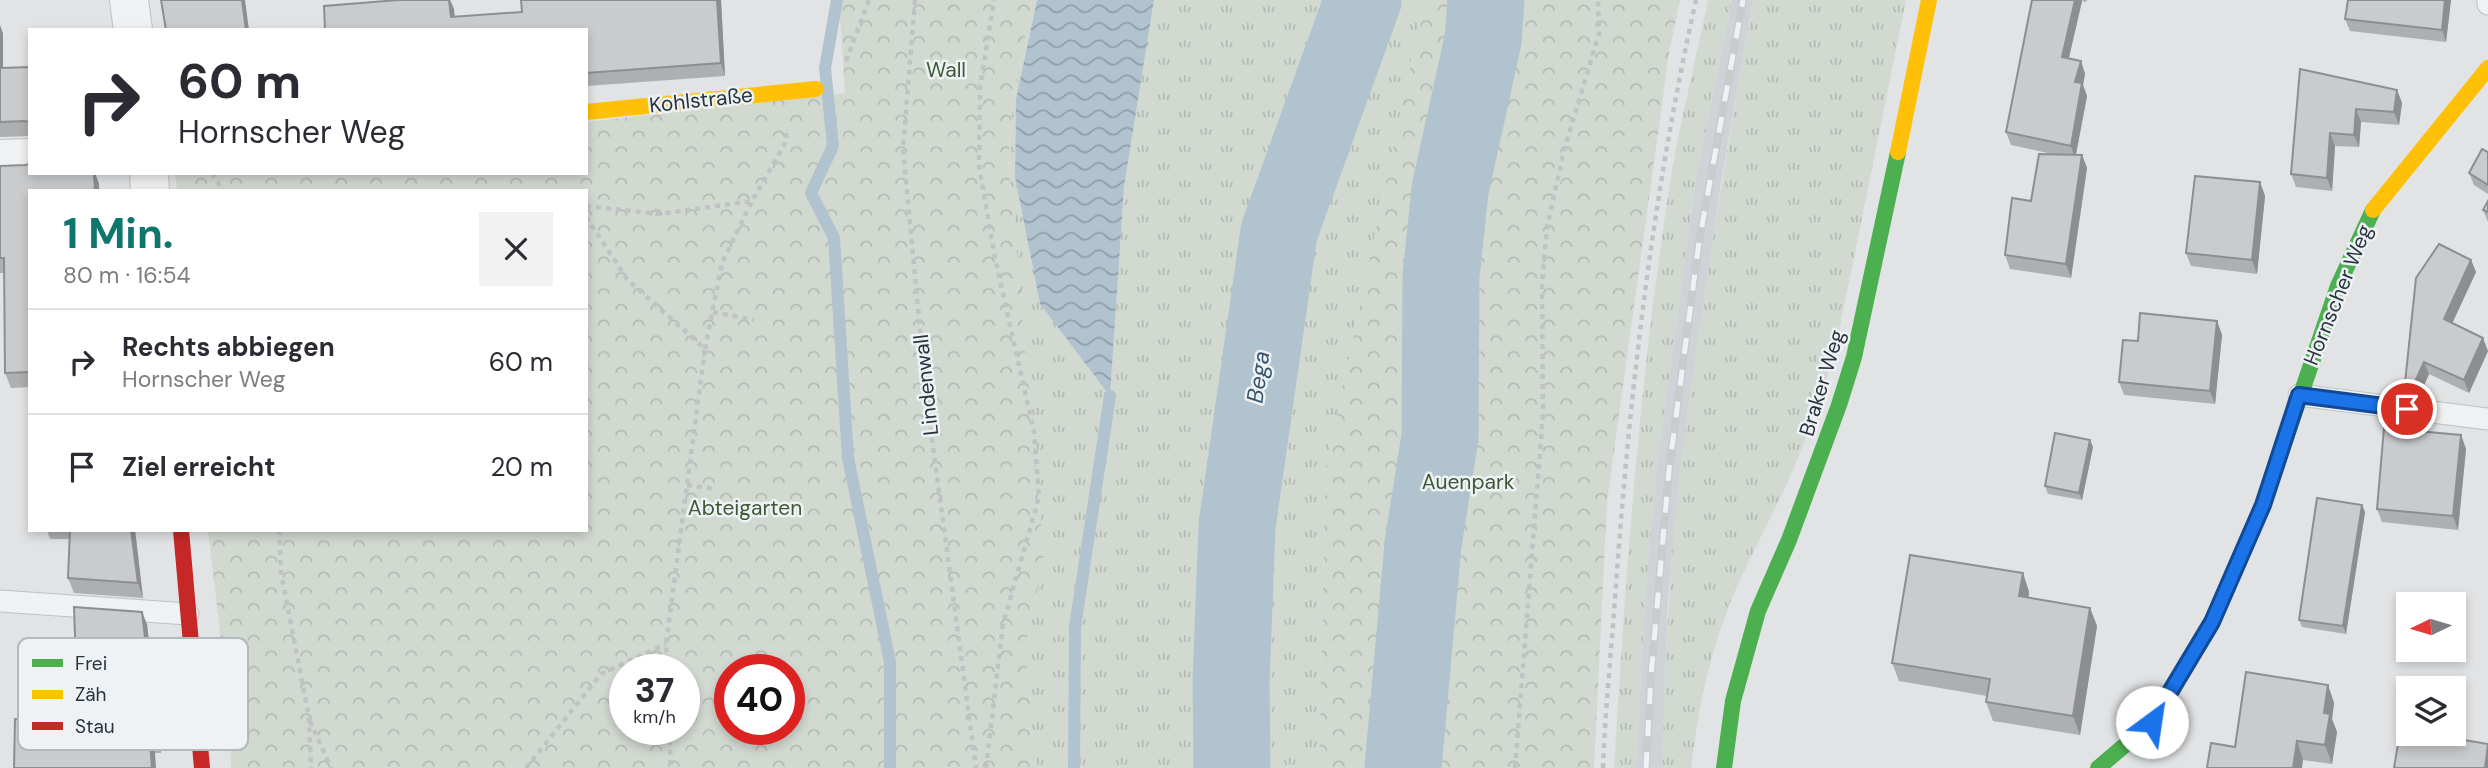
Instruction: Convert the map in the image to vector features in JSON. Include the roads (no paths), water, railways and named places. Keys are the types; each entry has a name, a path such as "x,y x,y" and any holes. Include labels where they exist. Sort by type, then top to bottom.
{"street":[{"path":"129,0 132,28"},
{"name":"Braker Weg","path":"1724,768 1733,701 1758,611 1789,540 1854,357 1929,0"},
{"name":"Hornscher Weg","path":"2098,768 2152,722 2212,622 2263,505 2338,286 2372,211 2488,68"},
{"name":"Kohlstraße","path":"588,112 816,89"},
{"path":"0,159 28,158"},
{"path":"181,532 190,638"},
{"path":"200,750 202,768"}],"lane":[{"name":"Hornscher Weg","path":"2299,395 2488,419"},
{"path":"0,601 188,614"}],"water":[{"path":"1037,0 1154,0 1124,187 1110,396 1040,304 1015,177 1016,99"}],"waterway":[{"path":"837,0 825,68 833,146 811,193 834,238 848,458 890,662 890,768"},
{"name":"Bega","path":"1232,768 1231,680 1237,526 1279,232 1363,0"},
{"name":"Bega","path":"1403,768 1423,544 1440,437 1441,276 1450,190 1483,40 1486,0"},
{"name":"Bega","path":"1074,768 1075,627 1110,396"}],"railway":[{"path":"1646,768 1669,470 1699,242 1743,0"}],"park label":[{"name":"Wall","path":"946,70"},
{"name":"Auenpark","path":"1468,482"},
{"name":"Abteigarten","path":"745,508"}]}
